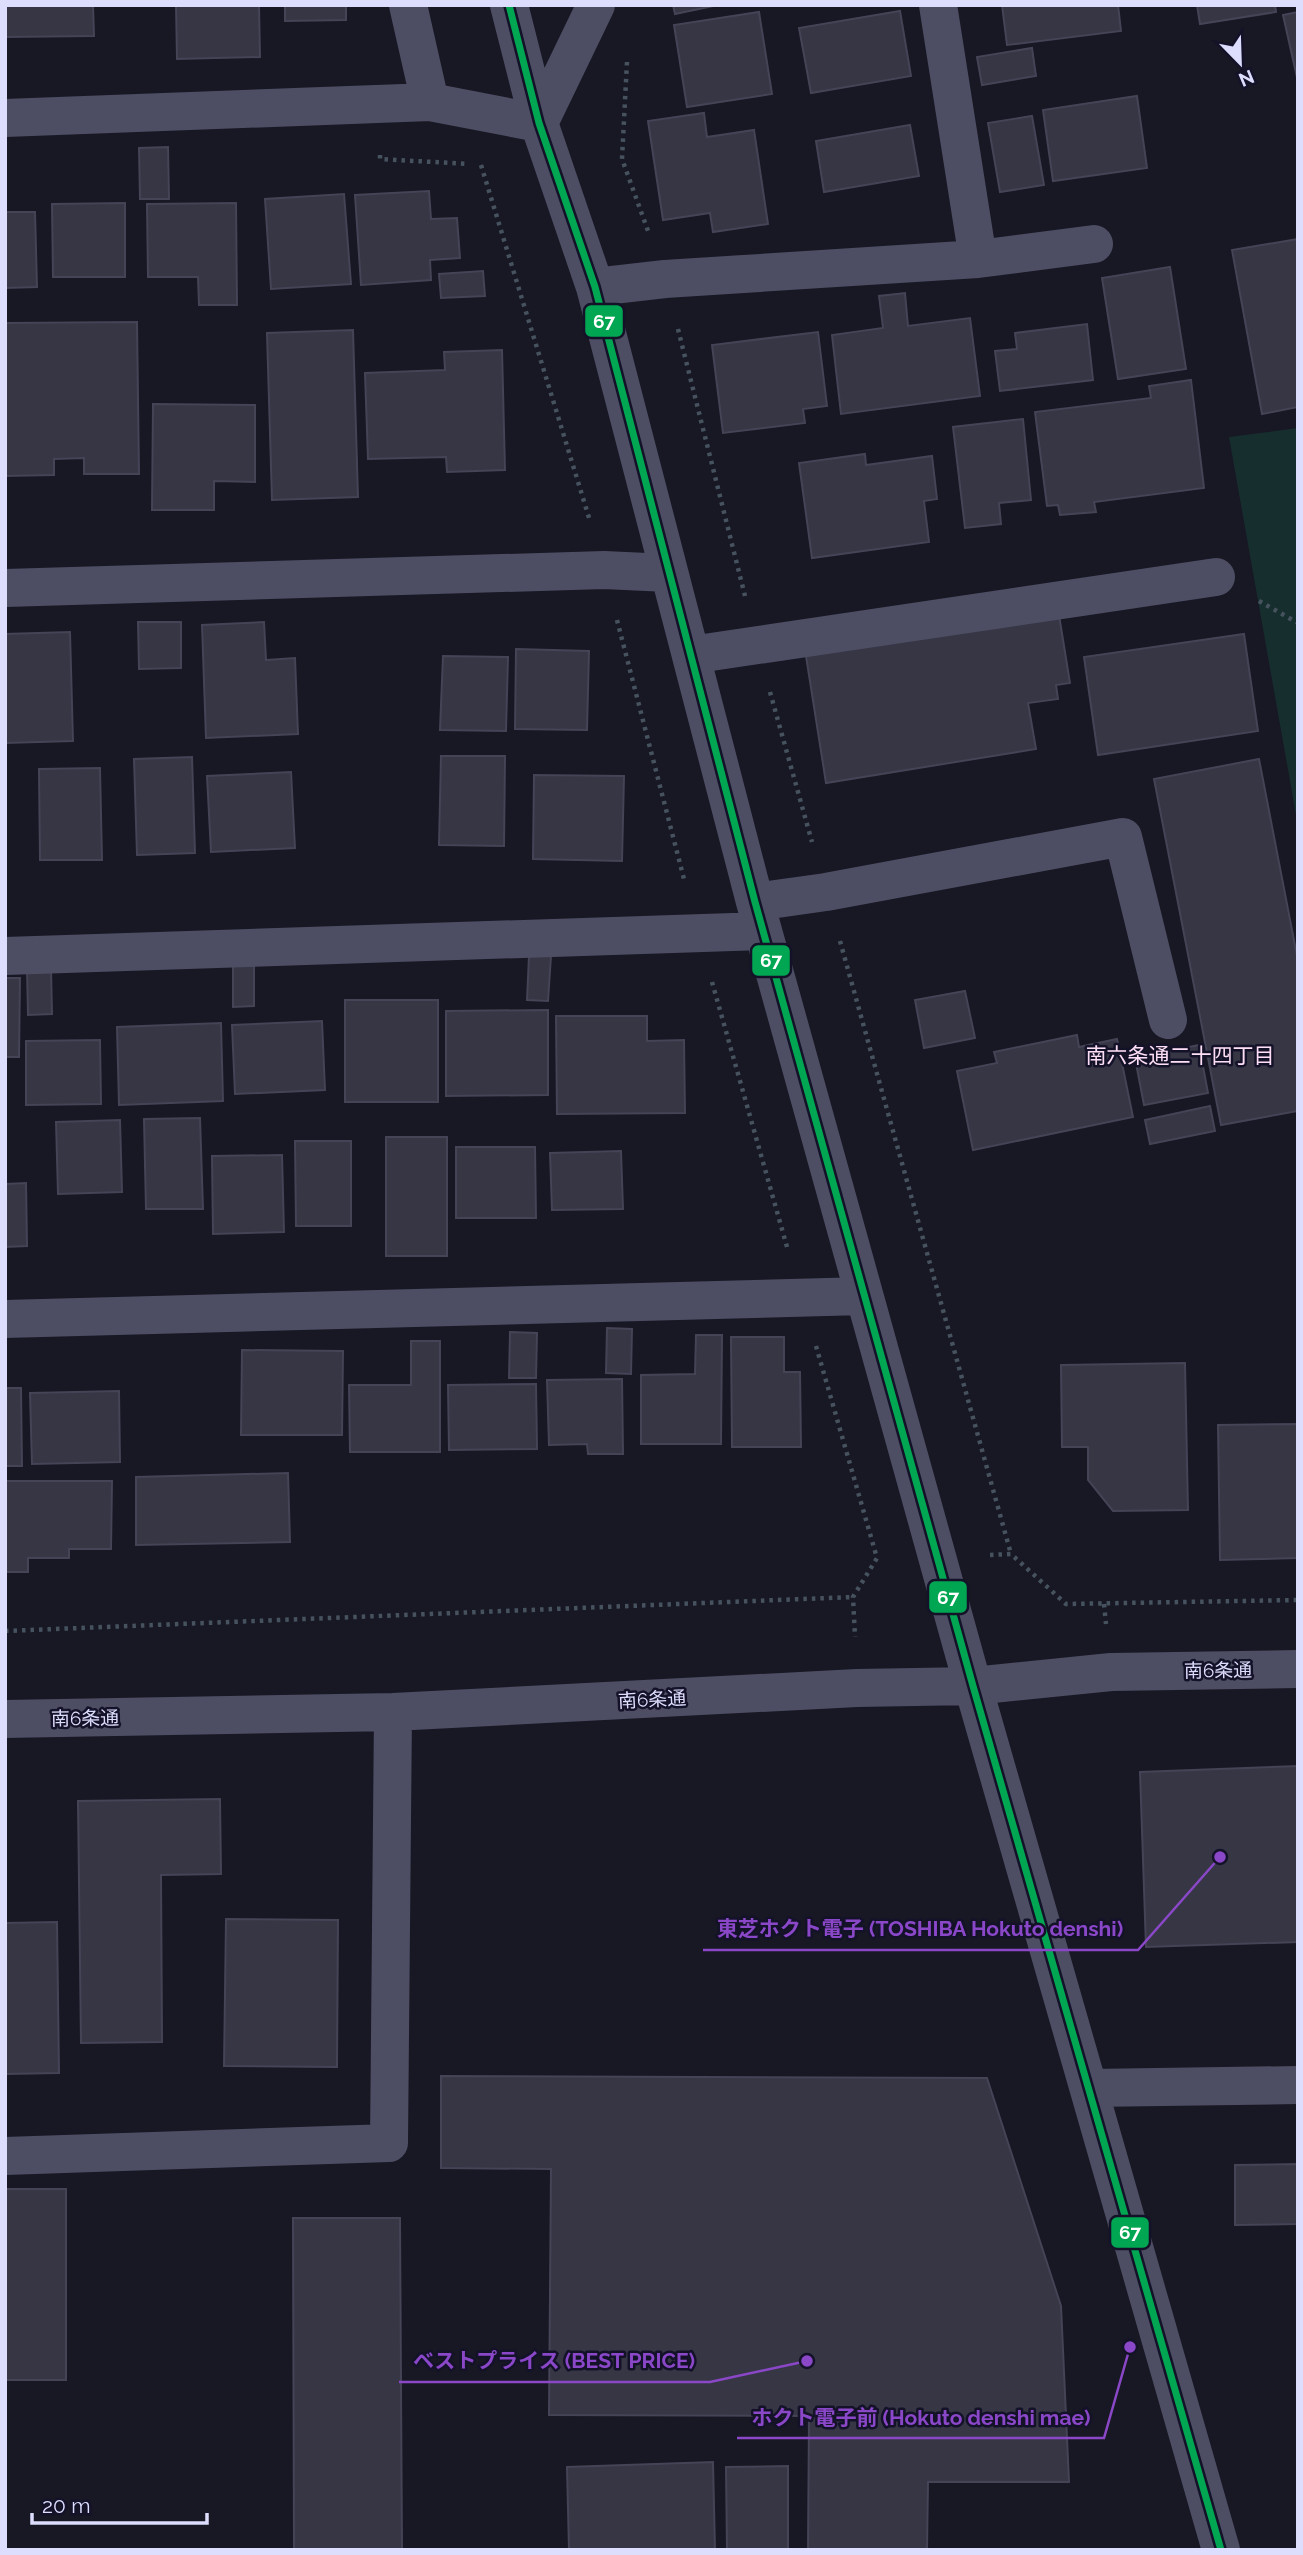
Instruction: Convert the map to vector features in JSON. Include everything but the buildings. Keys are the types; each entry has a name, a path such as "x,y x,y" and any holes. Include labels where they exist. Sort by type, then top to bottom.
{"street":[{"path":"408,5 430,102"},
{"path":"509,5 539,123 595,287 759,917 973,1686 1221,2550"},
{"path":"539,123 597,5"},
{"path":"938,5 978,259"},
{"path":"5,118 430,102 539,123"},
{"path":"595,287 666,279 978,259 1094,244"},
{"path":"5,589 604,570 668,573"},
{"path":"691,655 1216,577"},
{"path":"5,956 698,933 759,917 826,892 1124,837 1168,1020"},
{"path":"5,1320 864,1296"},
{"name":"南6条通","path":"5,1719 393,1712 857,1688 973,1686 1111,1672 1298,1668"},
{"path":"5,2156 390,2143 393,1712"},
{"path":"1090,2088 1298,2085"}],"path":[{"path":"622,159 628,57"},
{"path":"5,1631 853,1597 877,1558 698,933 604,570 483,165"},
{"path":"1066,1604 1298,1600"}],"green space":[{"path":"1298,428 1298,826 1229,437"}],"transit line":[{"name":"67","path":"509,5 539,123 595,287 755,902 973,1686 1221,2550"}],"place":[{"name":"東芝ホクト電子 (TOSHIBA Hokuto denshi)","path":"1220,1857"},
{"name":"ホクト電子前 (Hokuto denshi mae)","path":"1130,2347"},
{"name":"ベストプライス (BEST PRICE)","path":"807,2361"}],"district":[{"name":"南六条通二十四丁目","path":"1180,1055"}]}
